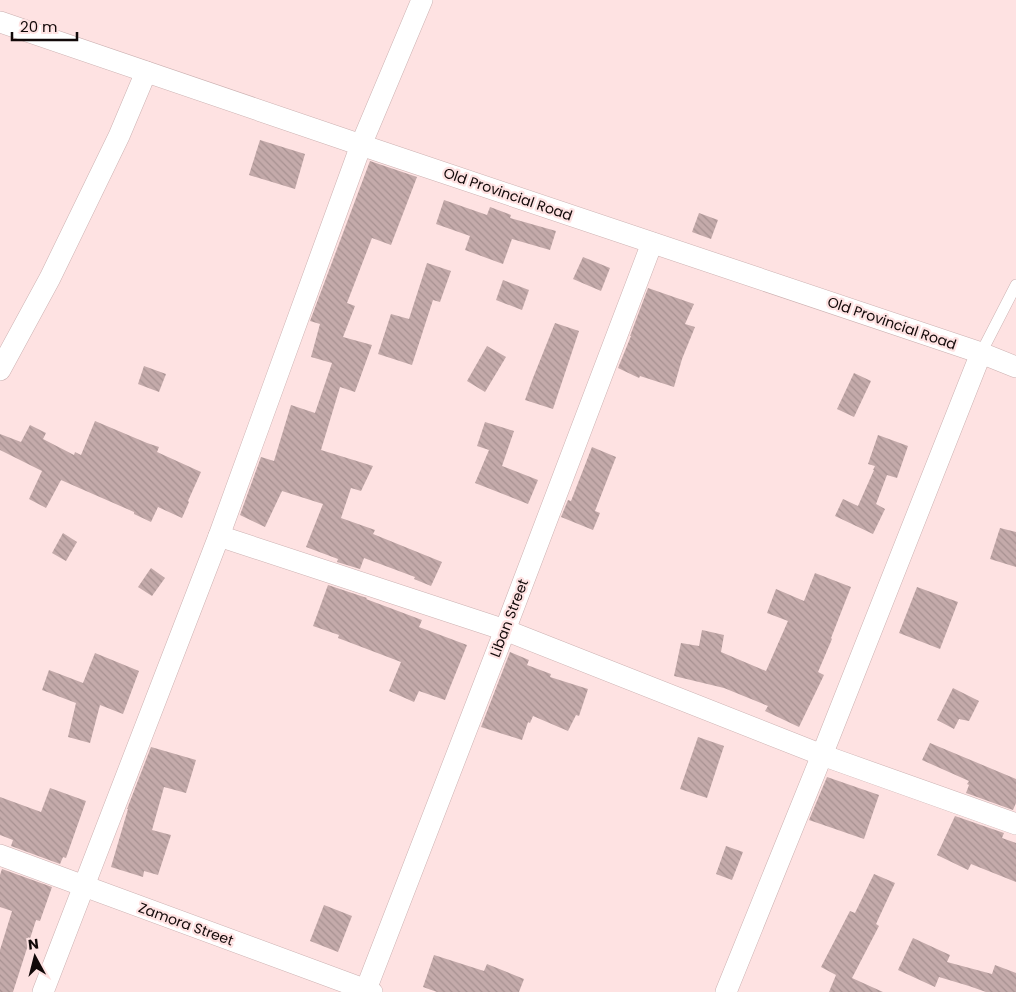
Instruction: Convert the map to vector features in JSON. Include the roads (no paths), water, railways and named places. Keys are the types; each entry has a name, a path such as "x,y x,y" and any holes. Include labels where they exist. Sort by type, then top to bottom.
{"street":[{"path":"43,992 219,536 361,145 422,0"},
{"name":"Old Provincial Road","path":"0,22 981,353 1016,367"},
{"path":"0,370 50,278 119,136 146,72"},
{"name":"Liban Street","path":"367,991 652,243"},
{"path":"726,992 981,353"},
{"path":"219,536 505,630 822,755 1016,824"},
{"name":"Zamora Street","path":"0,855 367,991"}],"lane":[{"path":"981,353 1016,285"}]}
